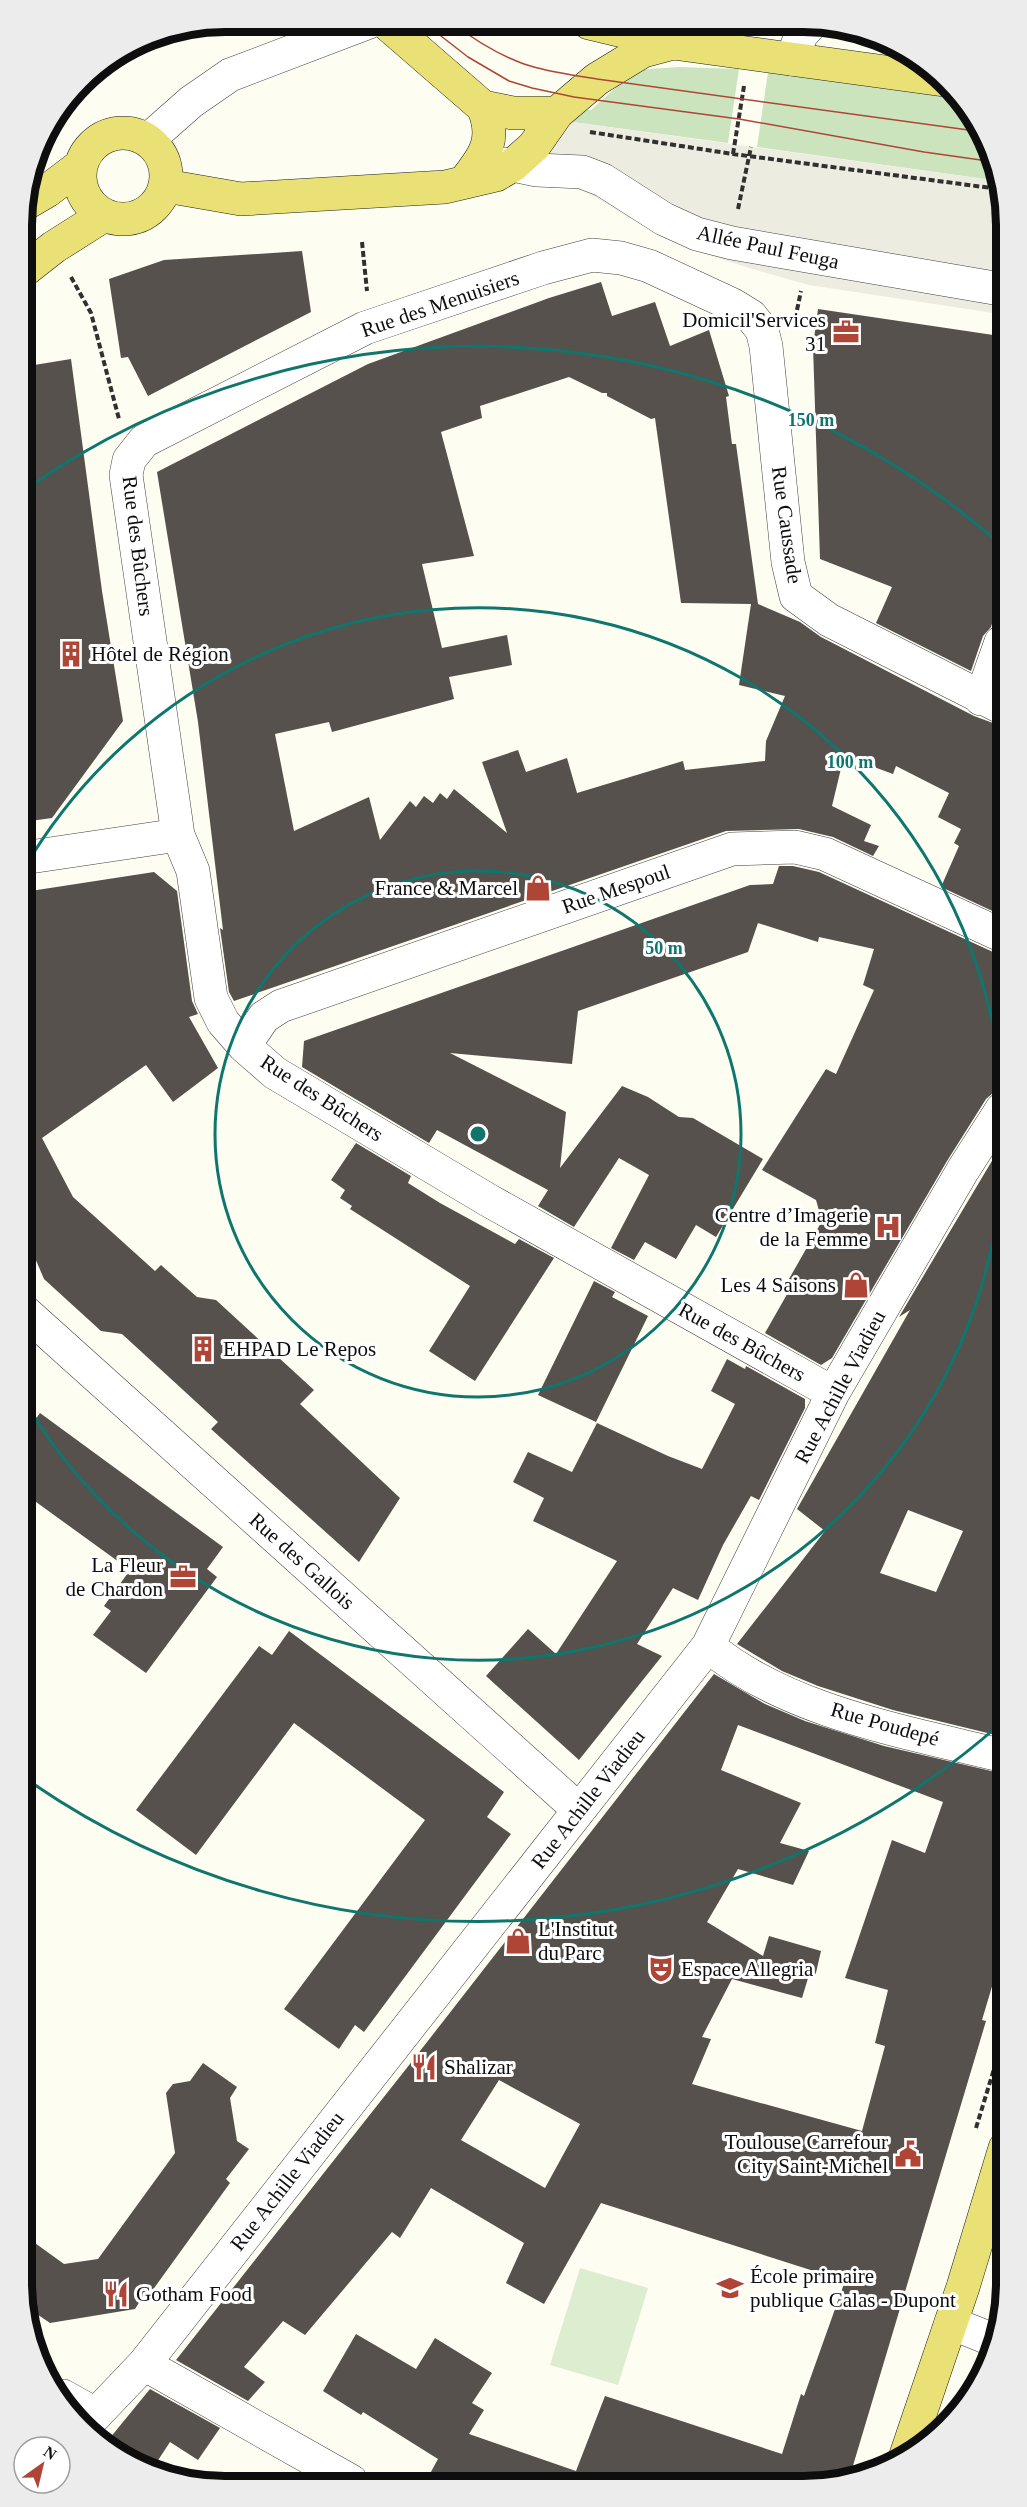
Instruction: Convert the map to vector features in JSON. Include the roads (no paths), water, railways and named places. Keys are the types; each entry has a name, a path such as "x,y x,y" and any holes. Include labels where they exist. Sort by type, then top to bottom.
{"main road":[{"path":"166,186 241,199 445,187 472,172 491,134 489,120 474,99 397,32"},
{"path":"631,32 673,43 928,78"},
{"path":"472,172 496,175 513,165 534,146 570,123 574,97 623,61 643,51 673,43"},
{"path":"474,99 513,113 570,123"},
{"path":"121,133 148,140 163,159 166,171 166,186 153,208 141,216 128,220 103,216 90,204 78,182 80,166 86,153 95,143 107,136 121,133"},
{"path":"34,199 80,166"},
{"path":"32,264 54,247 103,216"},
{"path":"910,2443 951,2323 995,2180"}],"street":[{"path":"148,140 190,102 231,75 343,32"},
{"path":"792,58 804,32"},
{"name":"Allée Paul Feuga","path":"513,165 537,170 582,172 603,180 664,219 697,234 770,250 996,288"},
{"name":"Rue des Menuisiers","path":"129,460 144,441 365,328 543,268 592,255 621,258 649,266 733,305 751,316 762,330"},
{"name":"Rue Caussade","path":"762,330 766,346 788,562 796,596 829,620 991,703"},
{"name":"Rue des Bûchers","path":"129,460 126,475 178,836 194,871 211,998 223,1022 244,1046 275,1073 468,1188 833,1394"},
{"path":"991,703 996,674"},
{"path":"32,857 178,836"},
{"name":"Rue Mespoul","path":"244,1046 264,1017 281,1006 732,849 795,847 825,854 996,933"},
{"name":"Rue Achille Viadieu","path":"90,2420 144,2364 708,1646 833,1394 963,1170 996,1119"},
{"name":"Rue des Gallois","path":"32,1318 579,1810"},
{"name":"Rue Poudepé","path":"708,1646 722,1658 772,1686 842,1716 995,1754"},
{"path":"951,2323 987,2338"},
{"path":"144,2364 342,2476"}],"tram line":[{"path":"436,32 468,57 509,81 532,88 574,97 739,119 984,160"},
{"path":"465,32 505,56 551,71 971,130"}],"place":[{"name":"Domicil'Services 31","path":"846,332"},
{"name":"Hôtel de Région","path":"71,654"},
{"name":"France & Marcel","path":"538,888"},
{"name":"Centre d’Imagerie de la Femme","path":"888,1227"},
{"name":"Les 4 Saisons","path":"856,1285"},
{"name":"EHPAD Le Repos","path":"203,1349"},
{"name":"La Fleur de Chardon","path":"183,1577"},
{"name":"L'Institut du Parc","path":"518,1941"},
{"name":"Espace Allegria","path":"661,1969"},
{"name":"Shalizar","path":"424,2067"},
{"name":"Toulouse Carrefour City Saint-Michel","path":"908,2154"},
{"name":"École primaire publique Calas - Dupont","path":"730,2288"},
{"name":"Gotham Food","path":"116,2294"}]}
